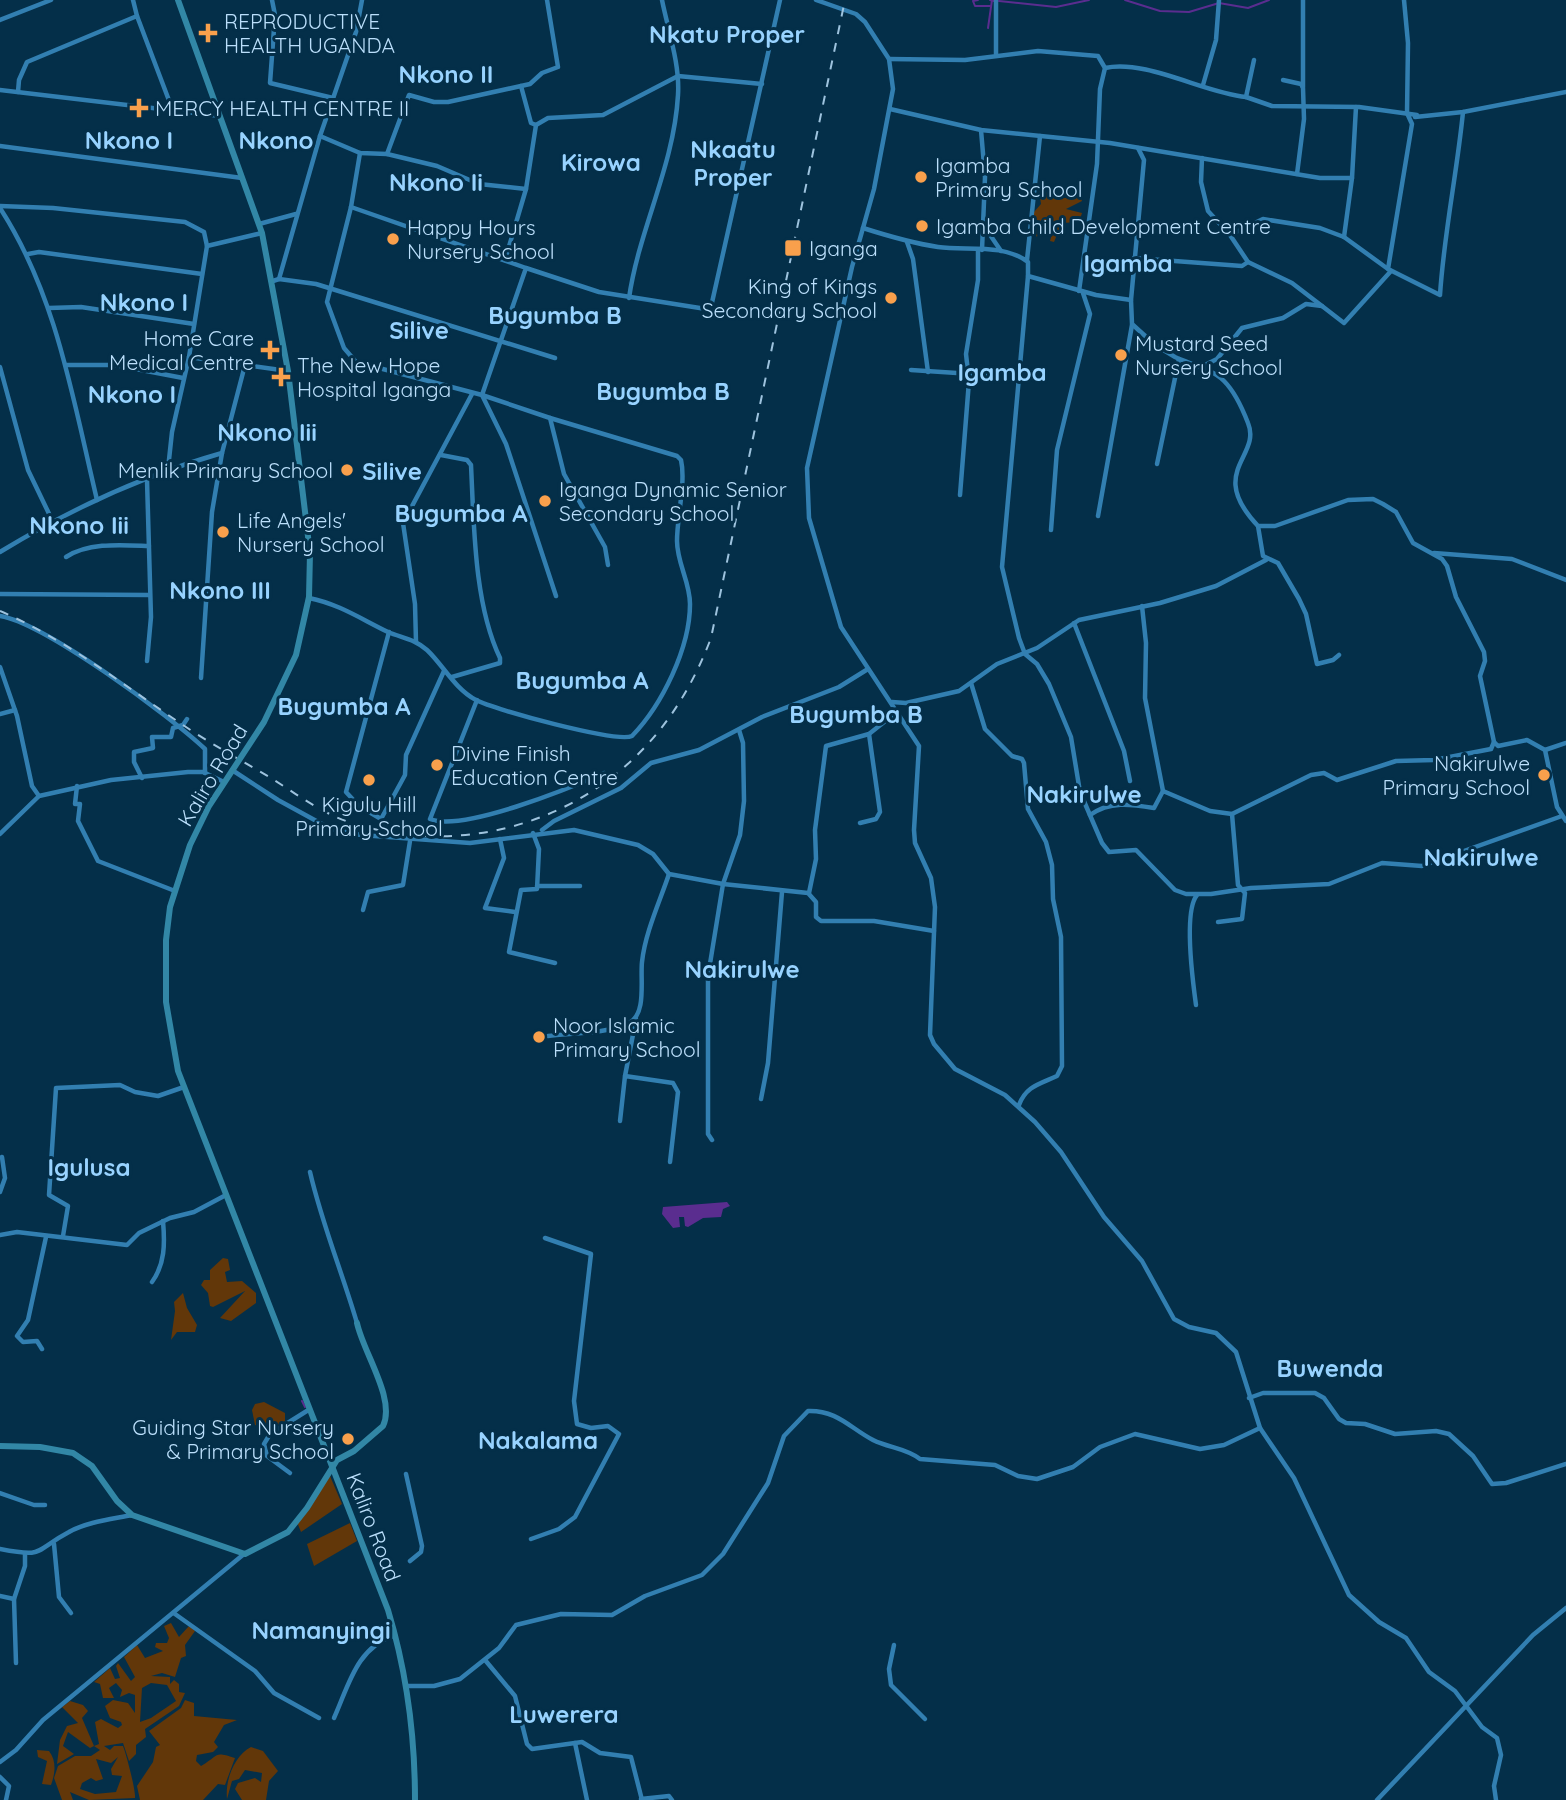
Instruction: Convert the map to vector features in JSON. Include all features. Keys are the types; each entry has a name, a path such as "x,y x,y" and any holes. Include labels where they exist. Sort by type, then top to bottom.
{"main road":[{"name":"Kaliro Road","path":"178,0 259,224 276,280 307,516 309,597 298,649 282,689 264,722 231,770 190,845 175,891 166,940 164,975 172,1041 184,1087 396,1635 412,1718 415,1800"},
{"path":"0,1446 40,1447 74,1453 92,1466 117,1500 132,1515 244,1554 291,1529 337,1460 364,1443 383,1426 386,1419 378,1376 367,1355 357,1323"}],"street":[{"path":"0,20 51,0"},
{"path":"132,0 173,111"},
{"path":"272,0 275,15 270,83 333,97"},
{"path":"362,0 356,32 320,136 276,280 329,288 555,358"},
{"path":"387,154 410,95 434,102 448,102 530,84 542,73 558,67 547,0"},
{"path":"629,298 634,266 668,164 678,93 678,76 662,0"},
{"path":"351,207 599,292 706,309 711,307 780,0"},
{"path":"816,0 856,14 889,59 893,89 807,468 807,497 825,582 841,627 919,746 914,830 915,843 931,878 934,931 930,1035 934,1044 955,1069 1019,1105 1061,1152 1104,1217 1142,1261 1174,1319 1189,1327 1216,1332 1236,1352 1260,1428 1294,1478 1349,1595 1379,1622 1405,1637 1429,1672 1455,1691 1482,1727 1497,1738 1500,1746 1494,1786 1496,1800"},
{"path":"996,0 996,54"},
{"path":"1297,174 1303,135 1303,0"},
{"path":"1404,0 1408,43 1407,113 1412,124"},
{"path":"1203,85 1216,40 1219,2"},
{"path":"18,92 19,80 27,62 137,16"},
{"path":"889,59 965,60 996,54 1073,52 1098,56 1105,68 1096,142 1097,164 1081,292 1090,314 1057,450 1051,530"},
{"path":"1246,97 1254,60"},
{"path":"1105,68 1125,66 1203,85 1222,93 1246,97 1272,106 1356,107 1418,115 1463,111 1566,92"},
{"path":"521,86 531,124 536,125 548,118 603,115 678,76 762,84"},
{"path":"1283,80 1301,83 1303,88"},
{"path":"0,90 220,116"},
{"path":"1344,237 1352,178 1356,107"},
{"path":"890,109 981,130 1150,149 1297,174 1352,178"},
{"path":"1230,234 1263,219 1320,228 1344,237 1389,270 1440,295 1443,247 1457,179 1463,111"},
{"path":"1202,158 1204,200 1208,211 1230,234 1248,262 1292,283 1344,323 1389,270 1412,124 1418,115"},
{"path":"505,260 526,189 536,125"},
{"path":"960,495 969,381 966,354 978,281 983,222 985,177 981,130"},
{"path":"320,136 360,153 387,154 437,166 479,184 526,189"},
{"path":"1040,136 1002,567 1025,654 1036,663 1049,684 1070,737 1080,792 1109,852 1136,850 1175,890 1198,895 1329,884 1382,863 1422,866 1562,816"},
{"path":"0,146 242,178"},
{"path":"1138,148 1144,160"},
{"path":"1098,516 1132,324 1133,258 1144,160 1150,149"},
{"path":"309,597 342,607 416,642 477,701 522,716 627,738 641,726 655,705 685,636 690,606 678,552 681,460 677,456 482,395 356,362 344,348 329,311 329,288 351,207 360,153"},
{"path":"0,207 53,208 185,222 201,228 207,246 168,469"},
{"path":"0,207 28,254 49,308 66,365 97,500"},
{"path":"259,224 296,213"},
{"path":"983,222 1002,251"},
{"path":"863,228 906,241 1002,251 1027,260"},
{"path":"207,246 262,233"},
{"path":"906,241 915,270 928,372"},
{"path":"28,254 102,260 202,274"},
{"path":"1133,258 1242,266 1248,262"},
{"path":"526,268 503,341 482,395 506,444 556,596"},
{"path":"1028,276 1081,292 1131,299"},
{"path":"1200,368 1217,359 1242,328 1283,318 1306,304 1322,306"},
{"path":"49,308 81,307 194,324"},
{"path":"1132,324 1158,347 1226,382 1250,426 1248,447 1239,461 1234,483 1244,510 1258,526 1266,559"},
{"path":"189,357 288,370"},
{"path":"1157,464 1179,359"},
{"path":"66,365 115,365 183,378"},
{"path":"201,678 207,554 222,453 245,365"},
{"path":"0,367 28,470 53,523"},
{"path":"911,370 1019,377"},
{"path":"416,642 415,604 403,523 472,394"},
{"path":"550,418 564,474 605,547 608,565"},
{"path":"0,550 97,500 168,469 222,453"},
{"path":"441,455 467,460 471,465 475,527 487,620 500,657 500,663 452,677"},
{"path":"146,661 151,617 148,480"},
{"path":"1258,526 1275,526 1348,500 1373,499 1396,512 1413,543 1447,566 1457,597 1483,652 1485,661 1480,676 1494,742 1498,746 1507,746 1527,740 1545,750 1562,816 1566,821"},
{"path":"66,556 78,550 101,546 149,546"},
{"path":"1429,553 1512,559 1566,580"},
{"path":"892,702 906,703 950,694 997,664 1037,648 1074,623 1216,586 1266,559 1278,563 1299,599 1317,664 1333,660 1339,654"},
{"path":"0,594 149,595"},
{"path":"1090,815 1103,806 1130,804 1154,808 1163,791 1145,698 1146,643 1142,606"},
{"path":"0,616 19,621 121,682 205,749 205,773"},
{"path":"1074,623 1124,751 1130,781"},
{"path":"390,632 346,792 359,806 382,819 405,775 405,755 444,671"},
{"path":"1036,663 1034,653 1037,648"},
{"path":"0,667 15,710 32,786 39,796"},
{"path":"540,832 554,821 621,788 651,763 699,750 782,709 839,687 868,669"},
{"path":"971,683 985,729 1012,756 1022,759 1024,763 1028,809 1046,842 1052,865 1053,899 1060,937 1062,1066 1057,1076 1031,1087 1023,1094 1019,1105"},
{"path":"477,701 430,819 440,823 502,811 604,773"},
{"path":"0,714 15,710"},
{"path":"808,893 816,859 815,830 826,746 869,734 898,711"},
{"path":"142,778 134,762 134,752 153,748 152,737 171,737 176,727 183,725 187,719"},
{"path":"712,1140 708,1134 708,976 723,884 740,835 744,801 743,743 739,730"},
{"path":"860,823 876,819 880,812 869,734"},
{"path":"1163,791 1210,811 1232,814 1311,775 1324,773 1338,780 1396,761 1434,761 1490,749 1494,742"},
{"path":"1545,750 1566,743"},
{"path":"231,770 331,829 375,838 470,843 540,832 574,830 638,845 653,854 669,874 723,884 808,893 816,902 816,917 821,921 874,921 934,931"},
{"path":"0,834 39,796 77,786 205,773 224,782"},
{"path":"77,786 75,804 80,804 78,821 98,861 175,891"},
{"path":"1232,814 1240,890"},
{"path":"533,833 539,849 537,886 534,890 521,890 509,952 555,963"},
{"path":"500,839 504,858 485,908 515,912"},
{"path":"363,910 368,892 402,885 410,841"},
{"path":"620,1121 625,1076 640,1006 642,959 669,874"},
{"path":"537,886 580,886"},
{"path":"1218,922 1242,919 1245,893 1240,890"},
{"path":"761,1098 768,1063 782,892"},
{"path":"1196,1005 1189,939 1193,900 1198,895"},
{"path":"548,1036 614,1027 630,1023 636,1017"},
{"path":"625,1076 673,1083 678,1091 670,1162"},
{"path":"63,1236 68,1206 49,1195 56,1088 120,1085 135,1093 158,1096 184,1087"},
{"path":"0,1192 5,1178 2,1157"},
{"path":"310,1172 325,1230 341,1268 357,1323"},
{"path":"0,1235 17,1232 127,1245 139,1233 163,1221 184,1217 226,1195"},
{"path":"152,1282 160,1271 164,1252 163,1221"},
{"path":"42,1349 37,1341 23,1342 17,1336 28,1320 46,1237"},
{"path":"531,1539 559,1529 575,1517 619,1434 608,1426 591,1428 577,1424 574,1401 592,1254 545,1238"},
{"path":"1249,1398 1263,1393 1315,1393 1324,1398 1339,1419 1346,1423 1365,1424 1404,1435 1436,1431 1449,1434 1473,1457 1492,1484 1506,1483 1566,1464"},
{"path":"290,1473 267,1456 264,1444 270,1434 310,1409"},
{"path":"407,1686 446,1684 460,1679 499,1648 516,1625 561,1614 612,1615 645,1596 702,1575 723,1554 768,1483 785,1437 808,1411 838,1416 873,1440 913,1453 920,1459 995,1465 1018,1476 1037,1479 1073,1467 1100,1447 1135,1434 1200,1449 1224,1445 1260,1428"},
{"path":"406,1474 422,1546 421,1552 410,1561"},
{"path":"0,1493 34,1505 45,1505"},
{"path":"0,1549 25,1554 46,1549 79,1528 132,1515"},
{"path":"54,1543 59,1597 71,1613"},
{"path":"16,1662 13,1599 25,1554"},
{"path":"0,1762 16,1750 43,1720 175,1614 244,1554"},
{"path":"0,1596 13,1599"},
{"path":"1377,1800 1533,1635 1566,1608"},
{"path":"175,1614 255,1671 274,1693 318,1717"},
{"path":"334,1718 356,1665 380,1640 396,1635"},
{"path":"894,1645 889,1669 891,1685 925,1719"},
{"path":"485,1660 515,1696 527,1744 532,1749 587,1743 600,1753 631,1756 642,1799 669,1797 672,1800"},
{"path":"575,1743 587,1800"},
{"path":"0,1777 9,1786 6,1800"}],"shaded area":[{"path":"1044,190 1053,198 1081,198 1082,201 1066,209 1082,213 1079,222 1062,223 1054,242 1050,241 1052,234 1047,221 1041,220 1037,237 1031,228 1034,212 1041,204 1039,191"},
{"path":"727,1202 730,1206 723,1209 721,1217 703,1218 688,1227 685,1226 684,1217 679,1217 680,1227 673,1228 662,1214 663,1207"},
{"path":"223,1258 228,1259 230,1270 225,1272 227,1282 242,1281 256,1293 256,1303 231,1321 220,1318 245,1291 213,1307 210,1306 208,1293 201,1285 204,1280 210,1280 210,1270"},
{"path":"183,1293 187,1308 197,1325 195,1332 177,1332 171,1340 174,1302"},
{"path":"264,1402 285,1413 285,1421 270,1430 255,1425 252,1410 255,1404"},
{"path":"330,1476 342,1504 301,1532 297,1522"},
{"path":"350,1523 357,1541 314,1566 307,1544"},
{"path":"171,1623 179,1637 189,1626 195,1631 185,1645 186,1656 181,1658 175,1677 162,1673 151,1676 170,1677 170,1684 174,1680 179,1684 179,1692 185,1693 179,1706 145,1729 146,1737 136,1745 136,1754 129,1761 123,1743 104,1746 110,1750 114,1746 123,1746 135,1798 89,1800 70,1792 73,1800 62,1800 54,1778 58,1766 75,1756 91,1756 100,1750 94,1746 99,1744 95,1722 101,1719 118,1728 122,1725 110,1718 105,1706 113,1700 128,1703 135,1713 135,1695 129,1693 120,1697 122,1690 116,1683 109,1688 114,1698 103,1698 100,1684 94,1682 110,1668 115,1679 120,1678 116,1666 118,1663 131,1681 135,1677 124,1657 137,1645 145,1658 163,1651 155,1647 156,1643 167,1643 169,1638 164,1626","holes":["151,1683 167,1685 176,1701 140,1722 142,1688","118,1757 111,1769 112,1775 122,1776 116,1792 95,1794 80,1789 82,1783 91,1778 96,1781 103,1779 96,1759 111,1763"]},
{"path":"185,1700 194,1703 194,1716 237,1720 224,1725 214,1742 218,1747 213,1752 197,1755 196,1761 201,1766 220,1755 235,1758 225,1785 218,1784 203,1800 140,1800 137,1786 153,1762 156,1747 160,1745 149,1731 181,1708"},
{"path":"70,1701 83,1705 88,1711 82,1718 94,1746 90,1748 68,1732 63,1746 74,1754 57,1764 60,1740 67,1726 78,1723 62,1707"},
{"path":"251,1747 263,1751 278,1771 269,1781 266,1800 242,1800 235,1789 238,1783 255,1778 261,1782 262,1773 245,1770 239,1779 232,1781 227,1799 228,1784 235,1762"},
{"path":"37,1750 49,1751 53,1759 51,1785 42,1784 47,1761 38,1757"}],"waterway":[{"path":"978,0 973,1 975,6 990,6"},
{"path":"990,0 994,1"},
{"path":"988,28 992,0"},
{"path":"999,1 1056,7 1089,0"},
{"path":"1125,0 1160,11 1189,12 1219,3 1248,8 1269,0"},
{"path":"302,1401 305,1407"},
{"path":"314,1428 317,1437"}],"railway":[{"path":"0,611 70,648 191,730 312,804 355,824 381,831 408,835 462,835 515,826 566,806 615,775 636,757 672,714 700,665 711,638 845,0"}],"place":[{"name":"REPRODUCTIVE HEALTH UGANDA","path":"208,33"},
{"name":"MERCY HEALTH CENTRE II","path":"139,108"},
{"name":"Igamba Primary School","path":"921,177"},
{"name":"Igamba Child Development Centre","path":"922,226"},
{"name":"Happy Hours Nursery School","path":"393,239"},
{"name":"Iganga","path":"793,248"},
{"name":"King of Kings Secondary School","path":"891,298"},
{"name":"Home Care Medical Centre","path":"270,350"},
{"name":"Mustard Seed Nursery School","path":"1121,355"},
{"name":"The New Hope Hospital Iganga","path":"281,377"},
{"name":"Menlik Primary School","path":"347,470"},
{"name":"Iganga Dynamic Senior Secondary School","path":"545,501"},
{"name":"Life Angels' Nursery School","path":"223,532"},
{"name":"Divine Finish Education Centre","path":"437,765"},
{"name":"Nakirulwe Primary School","path":"1544,775"},
{"name":"Kigulu Hill Primary School","path":"369,780"},
{"name":"Noor Islamic Primary School","path":"539,1037"},
{"name":"Guiding Star Nursery & Primary School","path":"348,1439"}],"district":[{"name":"Nkatu Proper","path":"727,34"},
{"name":"Nkono II","path":"446,74"},
{"name":"Nkono I","path":"129,140"},
{"name":"Nkono","path":"276,140"},
{"name":"Kirowa","path":"601,162"},
{"name":"Nkaatu Proper","path":"733,163"},
{"name":"Nkono Ii","path":"436,182"},
{"name":"Igamba","path":"1128,263"},
{"name":"Nkono I","path":"144,302"},
{"name":"Bugumba B","path":"555,315"},
{"name":"Silive","path":"419,330"},
{"name":"Igamba","path":"1002,372"},
{"name":"Bugumba B","path":"663,391"},
{"name":"Nkono I","path":"132,394"},
{"name":"Nkono Iii","path":"267,432"},
{"name":"Silive","path":"392,471"},
{"name":"Bugumba A","path":"461,513"},
{"name":"Nkono Iii","path":"79,525"},
{"name":"Nkono III","path":"220,590"},
{"name":"Bugumba A","path":"582,680"},
{"name":"Bugumba A","path":"344,706"},
{"name":"Bugumba B","path":"856,714"},
{"name":"Nakirulwe","path":"1084,794"},
{"name":"Nakirulwe","path":"1481,857"},
{"name":"Nakirulwe","path":"742,969"},
{"name":"Igulusa","path":"89,1167"},
{"name":"Buwenda","path":"1330,1368"},
{"name":"Nakalama","path":"538,1440"},
{"name":"Namanyingi","path":"321,1630"},
{"name":"Luwerera","path":"564,1714"}]}
